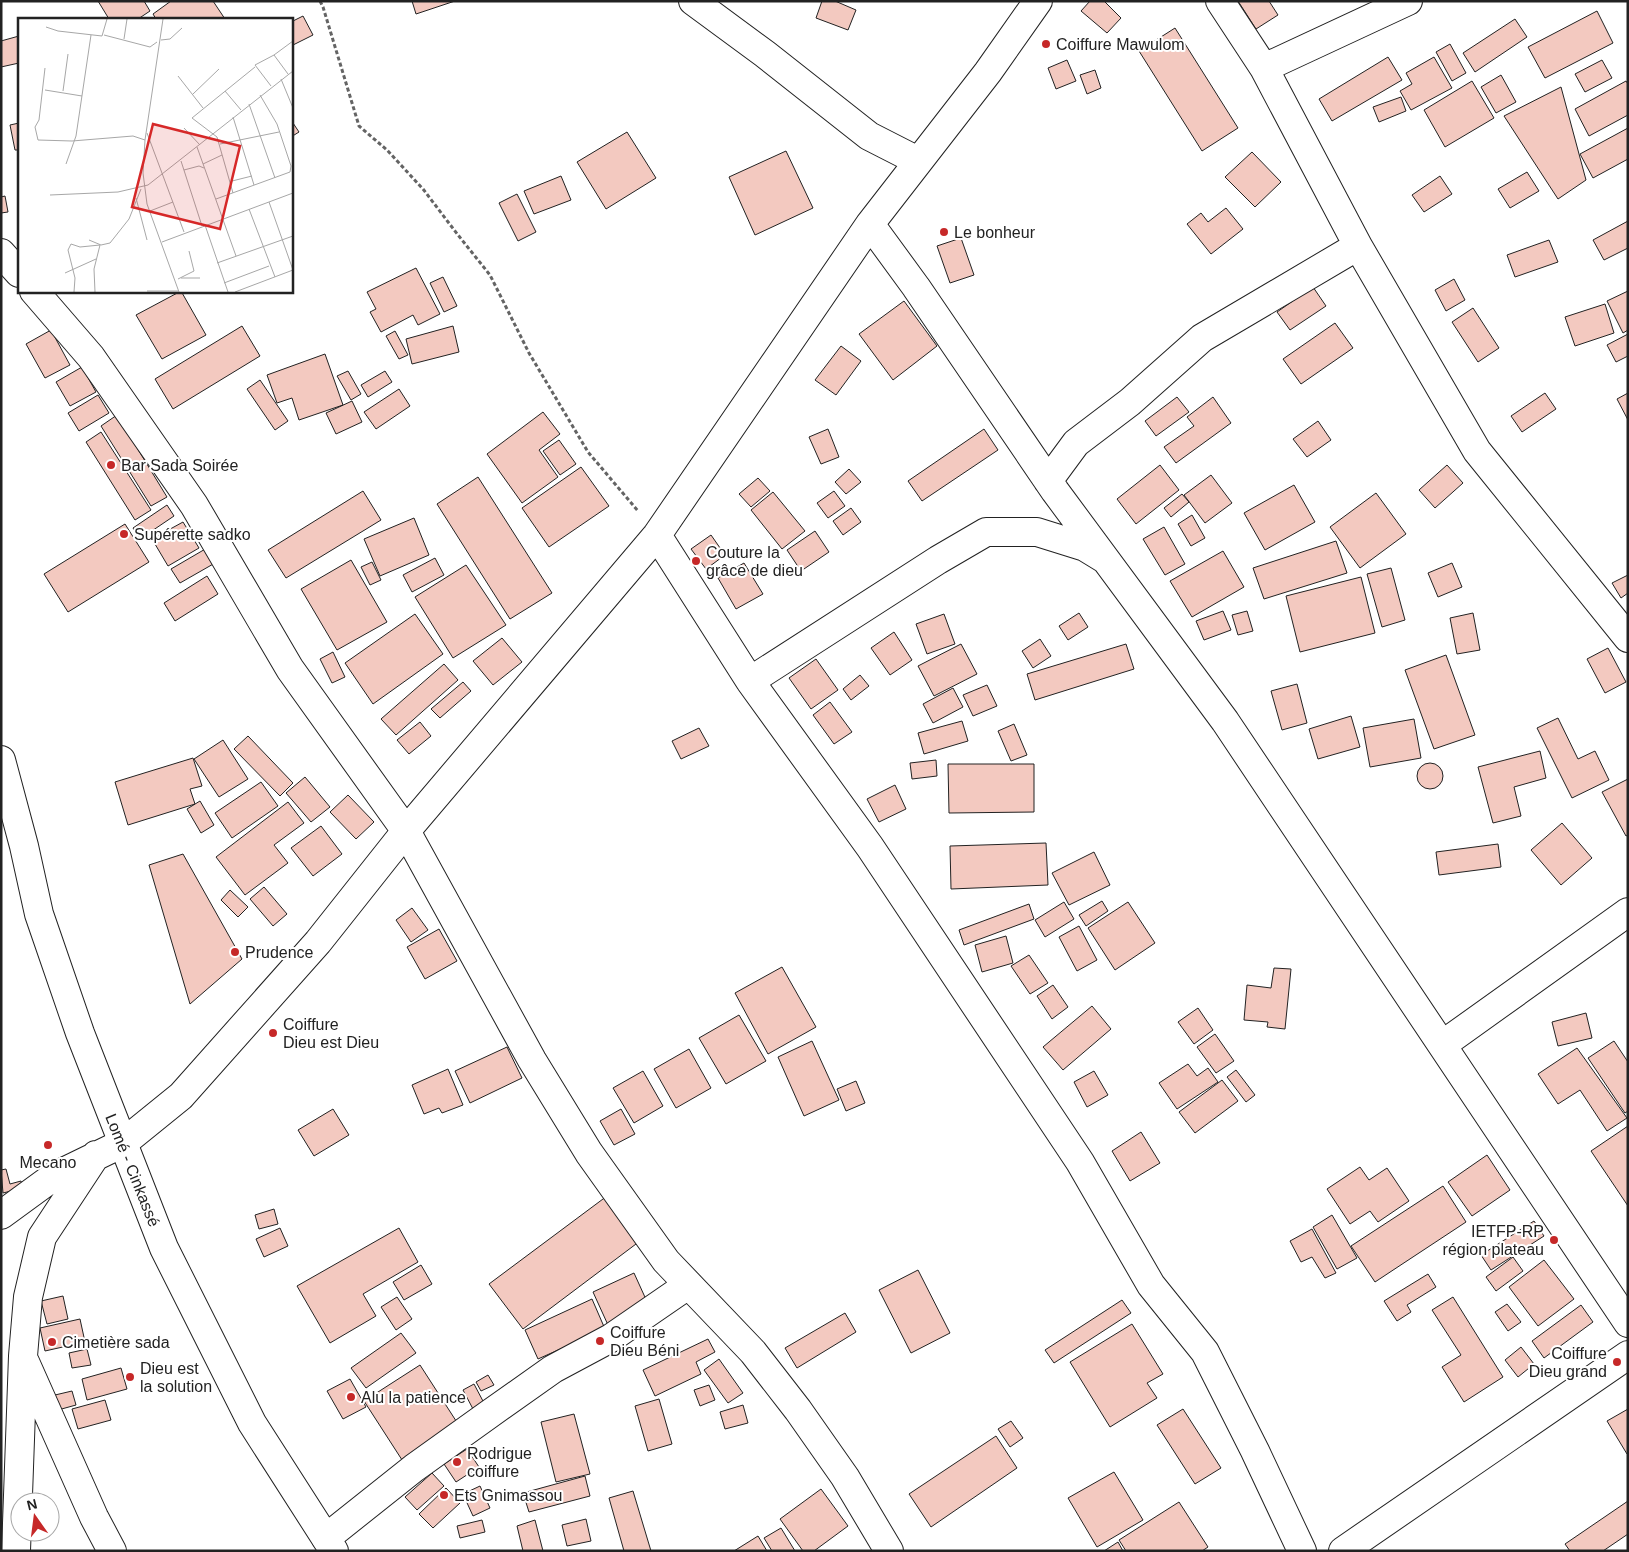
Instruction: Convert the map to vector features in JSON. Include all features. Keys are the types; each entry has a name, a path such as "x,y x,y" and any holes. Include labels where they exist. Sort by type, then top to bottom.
{"main road":[{"path":"693,1 765,54 868,136 918,161"},
{"path":"1,1215 53,1177 123,1143 181,1096 318,942 406,831 658,534 870,224 988,72 1038,1"},
{"path":"1220,1 1264,68 1358,246 1477,451 1628,638"},
{"path":"1264,68 1408,1"},
{"path":"870,224 916,287 1048,481 1225,721 1628,1322"},
{"path":"1048,481 1076,443 1130,402 1202,338 1358,246"},
{"path":"1,253 18,272"},
{"path":"35,292 91,357 194,505 290,669 406,831 532,1060 579,1136 666,1261 753,1352 798,1410 845,1477 889,1551"},
{"path":"750,680 938,560 986,532 1037,532 1084,547 1106,560"},
{"path":"658,534 750,680 870,847 1074,1154 1151,1285 1204,1352 1255,1451 1302,1551"},
{"name":"Lomé - Cinkassé","path":"1,760 24,846 39,914 80,1033 164,1248 252,1423 330,1544"},
{"path":"1442,1045 1628,912"},
{"path":"16,1551 23,1356 28,1297 42,1237 96,1155"},
{"path":"330,1544 414,1468 553,1369 611,1338 688,1284"},
{"path":"1347,1550 1628,1355"},
{"path":"23,1356 94,1517 112,1551"}],"path":[{"path":"320,1 359,126 387,150 423,189 490,275 529,353 588,452 658,534"}],"building":[{"path":"98,1 144,1 150,11 140,18 108,18"},
{"path":"171,1 213,1 224,18 155,18 153,14"},
{"path":"412,1 455,1 416,14"},
{"path":"822,1 835,1 856,10 848,30 816,18"},
{"path":"1090,1 1104,1 1121,18 1107,33 1081,11"},
{"path":"1238,1 1269,1 1278,15 1256,29"},
{"path":"1597,11 1613,43 1545,78 1528,47"},
{"path":"303,16 313,35 292,46 292,22"},
{"path":"1515,19 1527,37 1475,72 1463,53"},
{"path":"1175,28 1238,128 1202,151 1139,51"},
{"path":"18,36 18,63 1,67 1,41"},
{"path":"1450,44 1466,73 1452,81 1436,52"},
{"path":"1388,57 1402,80 1332,121 1319,99"},
{"path":"1434,57 1452,88 1411,110 1400,91 1412,84 1406,73"},
{"path":"1067,60 1076,81 1056,89 1048,68"},
{"path":"1602,60 1612,78 1585,92 1575,74"},
{"path":"1095,70 1101,88 1087,94 1080,75"},
{"path":"1501,75 1516,102 1496,113 1481,87"},
{"path":"1472,81 1494,118 1445,147 1424,110"},
{"path":"1626,81 1628,84 1628,115 1589,136 1575,109"},
{"path":"1561,87 1586,180 1558,199 1504,116"},
{"path":"1401,97 1406,111 1379,122 1373,107"},
{"path":"292,122 299,132 292,136"},
{"path":"18,123 18,150 15,150 10,125"},
{"path":"1628,128 1628,159 1593,178 1580,154"},
{"path":"627,132 656,178 606,209 577,162"},
{"path":"786,151 813,208 755,235 729,177"},
{"path":"1252,152 1281,182 1255,207 1225,177"},
{"path":"1527,172 1539,191 1510,208 1498,189"},
{"path":"561,176 571,200 534,214 524,191"},
{"path":"1440,176 1452,194 1424,212 1412,195"},
{"path":"517,194 536,232 518,241 499,203"},
{"path":"5,196 8,212 1,213 1,197"},
{"path":"1226,208 1243,229 1211,254 1187,224 1201,213 1208,222"},
{"path":"1628,221 1628,248 1604,260 1593,240"},
{"path":"961,238 974,275 950,283 937,246"},
{"path":"1549,240 1558,262 1515,277 1507,255"},
{"path":"416,268 440,314 418,325 413,315 381,332 370,312 376,309 367,292"},
{"path":"443,277 457,306 444,312 430,283"},
{"path":"1454,279 1465,300 1446,311 1435,290"},
{"path":"1313,287 1326,306 1290,330 1277,312"},
{"path":"1628,291 1628,330 1623,333 1607,301"},
{"path":"182,292 206,335 162,359 136,315"},
{"path":"904,301 937,346 893,380 859,334"},
{"path":"1605,304 1614,333 1575,346 1565,317"},
{"path":"1473,308 1499,348 1478,362 1452,322"},
{"path":"1335,323 1353,348 1301,384 1283,359"},
{"path":"242,326 260,356 173,409 155,379"},
{"path":"453,326 459,352 412,364 406,339"},
{"path":"51,330 70,365 45,378 26,344"},
{"path":"395,331 408,355 399,359 386,336"},
{"path":"1628,334 1628,356 1616,362 1607,345"},
{"path":"841,346 861,361 836,395 815,380"},
{"path":"325,354 343,405 299,420 292,398 277,403 267,375"},
{"path":"82,367 96,392 70,406 56,382"},
{"path":"348,371 361,394 351,400 337,376"},
{"path":"385,371 392,382 368,397 361,385"},
{"path":"260,380 288,421 275,430 247,389"},
{"path":"399,389 410,406 376,429 364,412"},
{"path":"1545,393 1556,409 1522,432 1511,416"},
{"path":"1628,393 1628,420 1617,399"},
{"path":"98,395 109,413 79,431 68,413"},
{"path":"1177,397 1189,412 1156,436 1145,421"},
{"path":"1213,397 1231,423 1176,463 1164,447 1194,426 1187,417"},
{"path":"352,401 362,422 336,434 326,413"},
{"path":"543,412 560,434 539,450 558,477 522,503 487,454"},
{"path":"117,415 167,497 151,506 101,426"},
{"path":"1318,421 1331,440 1307,457 1293,439"},
{"path":"828,429 839,457 821,464 809,437"},
{"path":"984,429 998,450 922,501 908,481"},
{"path":"101,432 151,510 135,520 86,442"},
{"path":"559,440 576,464 560,475 543,451"},
{"path":"1160,465 1179,490 1136,524 1117,499"},
{"path":"1447,465 1463,483 1435,508 1419,490"},
{"path":"581,467 609,506 549,547 522,508"},
{"path":"849,469 861,482 846,494 835,482"},
{"path":"1211,475 1232,503 1205,523 1184,495"},
{"path":"478,477 552,593 510,619 437,504"},
{"path":"758,478 770,491 751,507 739,494"},
{"path":"1294,485 1315,522 1265,550 1244,513"},
{"path":"363,491 381,520 286,578 268,550"},
{"path":"834,491 845,506 828,518 817,503"},
{"path":"773,492 805,531 782,549 751,510"},
{"path":"1376,493 1406,534 1360,568 1330,527"},
{"path":"1182,494 1189,502 1171,517 1164,508"},
{"path":"167,505 174,516 140,539 133,528"},
{"path":"851,508 861,522 843,535 833,521"},
{"path":"1192,515 1205,538 1191,546 1178,524"},
{"path":"414,518 429,555 380,576 364,539"},
{"path":"183,522 199,548 168,566 152,539"},
{"path":"125,524 149,562 68,612 44,574"},
{"path":"1164,527 1185,564 1165,575 1143,539"},
{"path":"815,531 829,552 801,571 787,550"},
{"path":"711,535 725,555 706,569 691,549"},
{"path":"1336,541 1347,573 1264,599 1253,568"},
{"path":"207,548 215,563 180,583 171,569"},
{"path":"1223,551 1244,587 1192,617 1170,581"},
{"path":"435,558 444,575 412,592 403,575"},
{"path":"351,560 387,622 337,650 301,589"},
{"path":"372,562 381,580 370,585 361,567"},
{"path":"744,563 763,594 736,609 718,578"},
{"path":"1452,563 1462,587 1438,597 1428,573"},
{"path":"466,565 506,625 453,658 415,597"},
{"path":"1391,568 1405,620 1382,627 1367,574"},
{"path":"1628,575 1628,593 1621,598 1612,583"},
{"path":"207,576 218,594 175,621 164,603"},
{"path":"1361,577 1375,633 1300,652 1286,596"},
{"path":"1223,611 1231,630 1204,640 1196,621"},
{"path":"1247,611 1253,631 1238,635 1232,615"},
{"path":"1079,613 1088,627 1068,640 1059,626"},
{"path":"1473,613 1480,650 1457,654 1450,618"},
{"path":"415,614 443,654 373,704 345,663"},
{"path":"944,614 955,644 927,654 916,624"},
{"path":"894,632 912,660 890,675 871,648"},
{"path":"502,638 522,662 493,685 473,661"},
{"path":"1040,639 1051,656 1033,668 1022,651"},
{"path":"961,644 977,674 934,696 918,666"},
{"path":"1126,644 1134,669 1035,700 1027,674"},
{"path":"1608,648 1626,682 1605,693 1587,659"},
{"path":"333,652 345,677 332,683 320,659"},
{"path":"1446,655 1475,735 1434,749 1405,670"},
{"path":"816,659 838,690 811,709 789,678"},
{"path":"444,664 458,680 396,735 381,719"},
{"path":"860,675 869,686 851,700 843,689"},
{"path":"463,682 471,691 440,718 431,709"},
{"path":"1297,684 1307,723 1282,730 1271,691"},
{"path":"987,685 997,706 973,716 963,695"},
{"path":"953,688 963,707 933,723 923,704"},
{"path":"830,702 852,732 834,744 813,715"},
{"path":"1351,716 1360,747 1318,759 1309,729"},
{"path":"1558,718 1578,759 1595,751 1609,780 1572,798 1537,728"},
{"path":"1414,719 1421,758 1370,767 1363,728"},
{"path":"962,721 968,741 924,754 918,733"},
{"path":"420,722 431,736 409,754 397,740"},
{"path":"1014,724 1027,755 1011,761 998,731"},
{"path":"699,728 709,746 681,759 672,741"},
{"path":"248,736 293,783 280,796 234,749"},
{"path":"223,740 248,779 219,797 194,759"},
{"path":"1540,751 1546,778 1514,787 1521,816 1493,823 1478,767"},
{"path":"193,758 202,786 190,789 195,804 128,825 115,782"},
{"path":"936,760 937,776 912,779 910,763"},
{"path":"1430,763 1439,767 1443,776 1439,785 1430,789 1421,785 1417,776 1421,767"},
{"path":"948,764 1034,764 1034,812 949,813"},
{"path":"305,777 330,807 311,822 286,793"},
{"path":"1628,779 1628,835 1626,836 1602,792"},
{"path":"261,782 278,806 232,838 215,813"},
{"path":"895,785 906,809 879,822 867,799"},
{"path":"348,795 374,822 356,839 330,812"},
{"path":"200,801 214,825 201,833 187,809"},
{"path":"288,802 304,823 274,845 288,863 245,895 216,857"},
{"path":"1562,823 1592,858 1561,885 1531,850"},
{"path":"321,826 342,854 313,876 291,848"},
{"path":"1046,843 1048,885 951,889 950,846"},
{"path":"1498,844 1501,867 1439,875 1436,852"},
{"path":"1094,852 1110,885 1069,905 1052,873"},
{"path":"183,854 242,959 190,1004 149,865"},
{"path":"264,887 287,914 273,926 250,899"},
{"path":"230,890 248,907 238,917 221,900"},
{"path":"1102,901 1108,911 1086,926 1079,915"},
{"path":"1064,902 1074,919 1045,937 1035,920"},
{"path":"1128,902 1155,943 1115,970 1088,928"},
{"path":"1029,904 1034,919 964,945 959,930"},
{"path":"412,908 428,930 411,942 396,920"},
{"path":"1079,926 1097,960 1077,971 1059,937"},
{"path":"439,929 457,961 425,979 407,947"},
{"path":"1006,936 1013,963 982,972 975,945"},
{"path":"1029,955 1048,983 1030,994 1011,966"},
{"path":"782,967 816,1027 768,1054 735,993"},
{"path":"1274,968 1291,969 1285,1029 1267,1027 1268,1022 1244,1020 1247,985 1271,988"},
{"path":"1053,985 1068,1007 1052,1019 1037,996"},
{"path":"1092,1006 1111,1029 1063,1070 1043,1047"},
{"path":"1198,1008 1213,1030 1194,1044 1178,1022"},
{"path":"1586,1013 1592,1038 1558,1046 1552,1022"},
{"path":"739,1015 766,1061 726,1084 699,1038"},
{"path":"1215,1034 1234,1061 1216,1073 1197,1047"},
{"path":"812,1041 839,1100 804,1116 778,1057"},
{"path":"1614,1041 1628,1062 1628,1111 1625,1113 1588,1058"},
{"path":"507,1047 522,1078 470,1103 455,1071"},
{"path":"1577,1048 1627,1118 1607,1131 1580,1090 1558,1104 1538,1074"},
{"path":"689,1049 711,1088 676,1108 654,1069"},
{"path":"1188,1064 1197,1076 1208,1068 1218,1082 1177,1109 1159,1083"},
{"path":"448,1069 463,1105 442,1113 439,1108 424,1114 412,1085"},
{"path":"1236,1070 1255,1095 1246,1102 1227,1077"},
{"path":"643,1071 663,1106 634,1123 613,1088"},
{"path":"1094,1071 1108,1095 1087,1107 1074,1082"},
{"path":"1222,1080 1238,1101 1195,1133 1179,1112"},
{"path":"856,1081 865,1103 846,1111 837,1089"},
{"path":"333,1109 349,1135 314,1156 298,1130"},
{"path":"621,1109 635,1134 614,1145 600,1121"},
{"path":"1628,1126 1628,1206 1591,1151"},
{"path":"1141,1132 1160,1163 1130,1181 1112,1151"},
{"path":"1487,1155 1510,1190 1472,1216 1448,1182"},
{"path":"1360,1167 1369,1180 1387,1168 1409,1201 1378,1222 1370,1211 1350,1224 1327,1189"},
{"path":"6,1169 10,1184 21,1181 23,1188 3,1193 1,1170"},
{"path":"1443,1186 1466,1222 1375,1282 1351,1246"},
{"path":"607,1196 640,1241 523,1329 489,1284"},
{"path":"274,1209 278,1224 259,1229 255,1215"},
{"path":"1332,1215 1357,1258 1337,1269 1313,1227"},
{"path":"1534,1221 1544,1236 1491,1270 1481,1255"},
{"path":"280,1228 288,1246 264,1257 256,1239"},
{"path":"399,1228 418,1262 363,1294 376,1316 330,1343 297,1286"},
{"path":"1312,1229 1336,1273 1325,1278 1312,1257 1301,1262 1290,1241"},
{"path":"1513,1257 1523,1271 1496,1291 1486,1277"},
{"path":"1544,1260 1574,1299 1538,1326 1509,1287"},
{"path":"421,1265 432,1284 404,1300 393,1282"},
{"path":"918,1270 950,1333 911,1353 879,1290"},
{"path":"634,1273 649,1306 608,1325 593,1292"},
{"path":"1428,1274 1436,1287 1407,1305 1411,1312 1397,1321 1384,1301"},
{"path":"63,1296 68,1319 47,1324 41,1301"},
{"path":"397,1297 412,1319 396,1330 381,1307"},
{"path":"1453,1297 1503,1377 1464,1402 1442,1367 1461,1355 1432,1310"},
{"path":"592,1299 605,1329 538,1359 525,1330"},
{"path":"1122,1300 1131,1313 1054,1363 1045,1350"},
{"path":"1507,1304 1521,1322 1508,1331 1495,1312"},
{"path":"1581,1305 1593,1322 1544,1358 1532,1341"},
{"path":"845,1313 856,1332 797,1368 785,1348"},
{"path":"80,1319 85,1342 45,1351 40,1328"},
{"path":"1132,1324 1163,1374 1147,1383 1157,1398 1110,1427 1070,1362"},
{"path":"401,1333 416,1353 366,1388 351,1368"},
{"path":"708,1339 715,1352 696,1362 701,1374 655,1396 643,1370"},
{"path":"1521,1347 1534,1364 1518,1377 1505,1360"},
{"path":"87,1349 91,1365 72,1368 69,1353"},
{"path":"719,1359 743,1393 728,1403 704,1370"},
{"path":"420,1365 460,1427 404,1463 364,1401"},
{"path":"121,1368 127,1389 87,1400 82,1379"},
{"path":"488,1375 494,1385 481,1391 476,1382"},
{"path":"350,1379 366,1407 343,1419 327,1391"},
{"path":"474,1384 484,1403 473,1409 463,1390"},
{"path":"709,1385 715,1400 700,1406 694,1390"},
{"path":"72,1391 76,1405 58,1410 55,1395"},
{"path":"659,1399 672,1444 648,1451 635,1406"},
{"path":"105,1400 111,1420 78,1429 72,1409"},
{"path":"743,1405 748,1423 725,1429 720,1412"},
{"path":"1183,1409 1221,1468 1195,1484 1157,1425"},
{"path":"1628,1409 1628,1454 1627,1454 1607,1421"},
{"path":"574,1414 590,1474 556,1482 541,1422"},
{"path":"1011,1421 1023,1438 1010,1447 998,1429"},
{"path":"996,1436 1017,1468 931,1527 909,1494"},
{"path":"467,1449 479,1467 456,1482 444,1464"},
{"path":"1114,1472 1143,1520 1097,1547 1068,1498"},
{"path":"432,1473 444,1486 417,1510 405,1497"},
{"path":"585,1476 590,1496 529,1512 523,1493"},
{"path":"480,1486 490,1508 473,1516 463,1494"},
{"path":"446,1488 460,1503 433,1528 419,1514"},
{"path":"821,1489 848,1526 814,1551 803,1551 780,1519"},
{"path":"633,1491 651,1551 624,1551 609,1498"},
{"path":"1628,1501 1628,1534 1603,1551 1570,1551 1565,1544"},
{"path":"1179,1502 1208,1547 1202,1551 1126,1551 1119,1540"},
{"path":"586,1519 591,1541 567,1546 562,1525"},
{"path":"482,1520 485,1532 460,1538 457,1526"},
{"path":"535,1520 543,1551 523,1551 517,1526"},
{"path":"781,1528 795,1551 772,1551 764,1538"},
{"path":"758,1536 767,1551 734,1551"},
{"path":"1118,1542 1123,1551 1104,1551"}],"place":[{"name":"Coiffure Mawulom","path":"1046,44"},
{"name":"Le bonheur","path":"944,232"},
{"name":"Bar Sada Soirée","path":"111,465"},
{"name":"Supérette sadko","path":"124,534"},
{"name":"Couture la grâce de dieu","path":"696,561"},
{"name":"Prudence","path":"235,952"},
{"name":"Coiffure Dieu est Dieu","path":"273,1033"},
{"name":"Mecano","path":"48,1145"},
{"name":"IETFP-RP région plateau","path":"1554,1240"},
{"name":"Coiffure Dieu Béni","path":"600,1341"},
{"name":"Cimetière sada","path":"52,1342"},
{"name":"Coiffure Dieu grand","path":"1617,1362"},
{"name":"Dieu est la solution","path":"130,1377"},
{"name":"Alu la patience","path":"351,1397"},
{"name":"Rodrigue coiffure","path":"457,1462"},
{"name":"Ets Gnimassou","path":"444,1495"}]}
